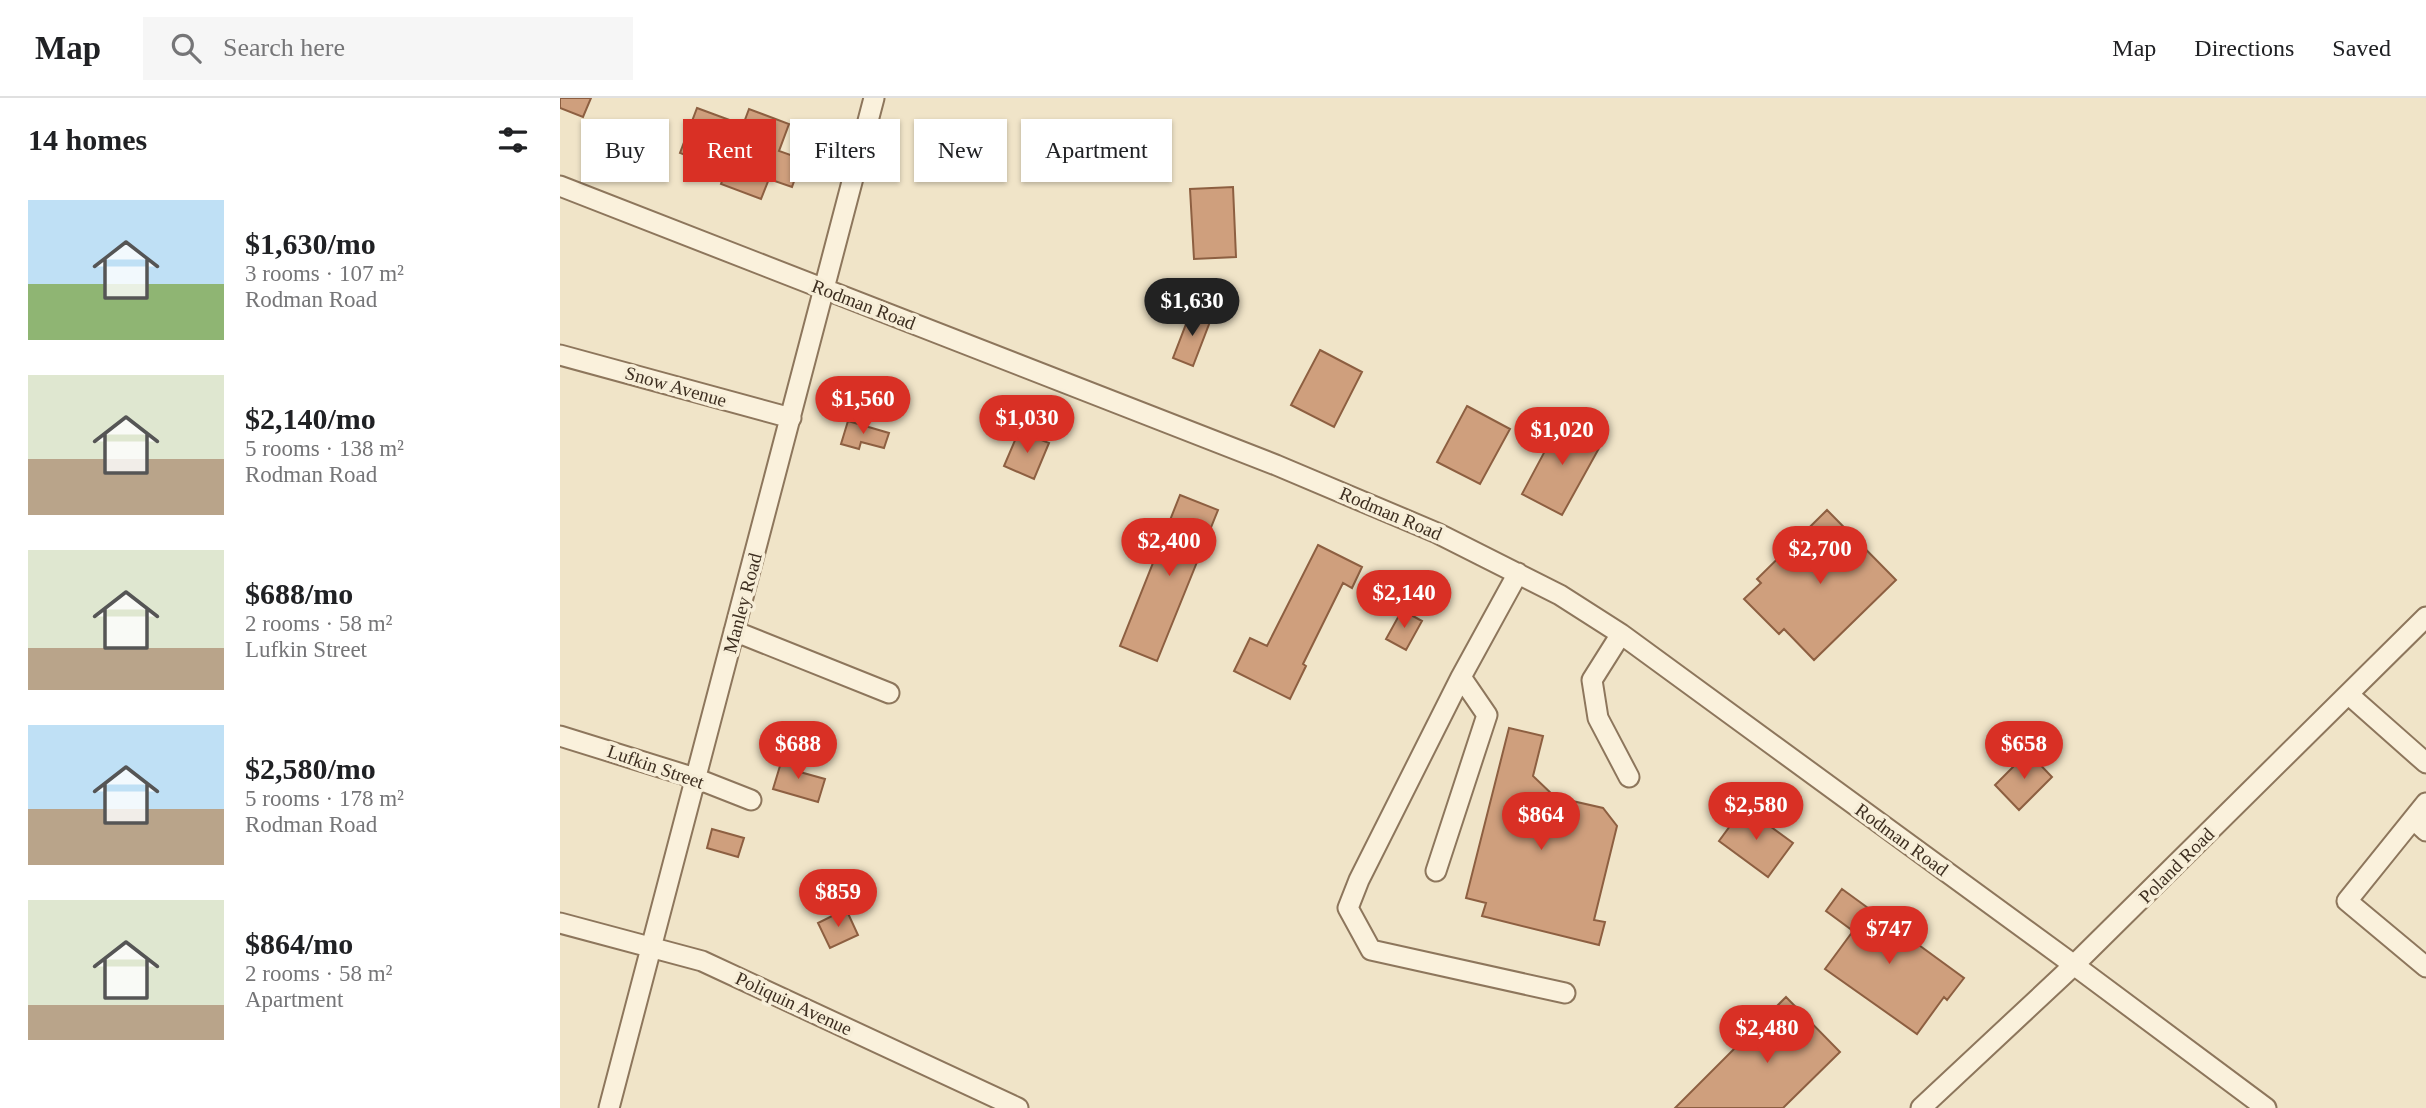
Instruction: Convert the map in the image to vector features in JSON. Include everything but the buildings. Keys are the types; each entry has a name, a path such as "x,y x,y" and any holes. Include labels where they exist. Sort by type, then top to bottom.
{"street":[{"name":"Manley Road","path":"609,1108 874,98"},
{"name":"Rodman Road","path":"560,186 1288,471 1437,533 1560,595 1621,634 2266,1108"},
{"name":"Snow Avenue","path":"560,355 791,418"},
{"path":"1518,573 1461,677 1359,880 1348,908 1371,950 1565,993"},
{"name":"Poland Road","path":"1921,1108 2074,965 2426,617"},
{"path":"734,631 889,693"},
{"path":"1621,634 1592,680 1598,718 1629,777"},
{"path":"1436,871 1487,715 1461,677"},
{"path":"2348,694 2426,763"},
{"name":"Lufkin Street","path":"560,736 695,778 751,800"},
{"path":"2426,803 2419,825 2347,901 2426,967"},
{"name":"Poliquin Avenue","path":"560,923 702,961 1018,1108"}]}
